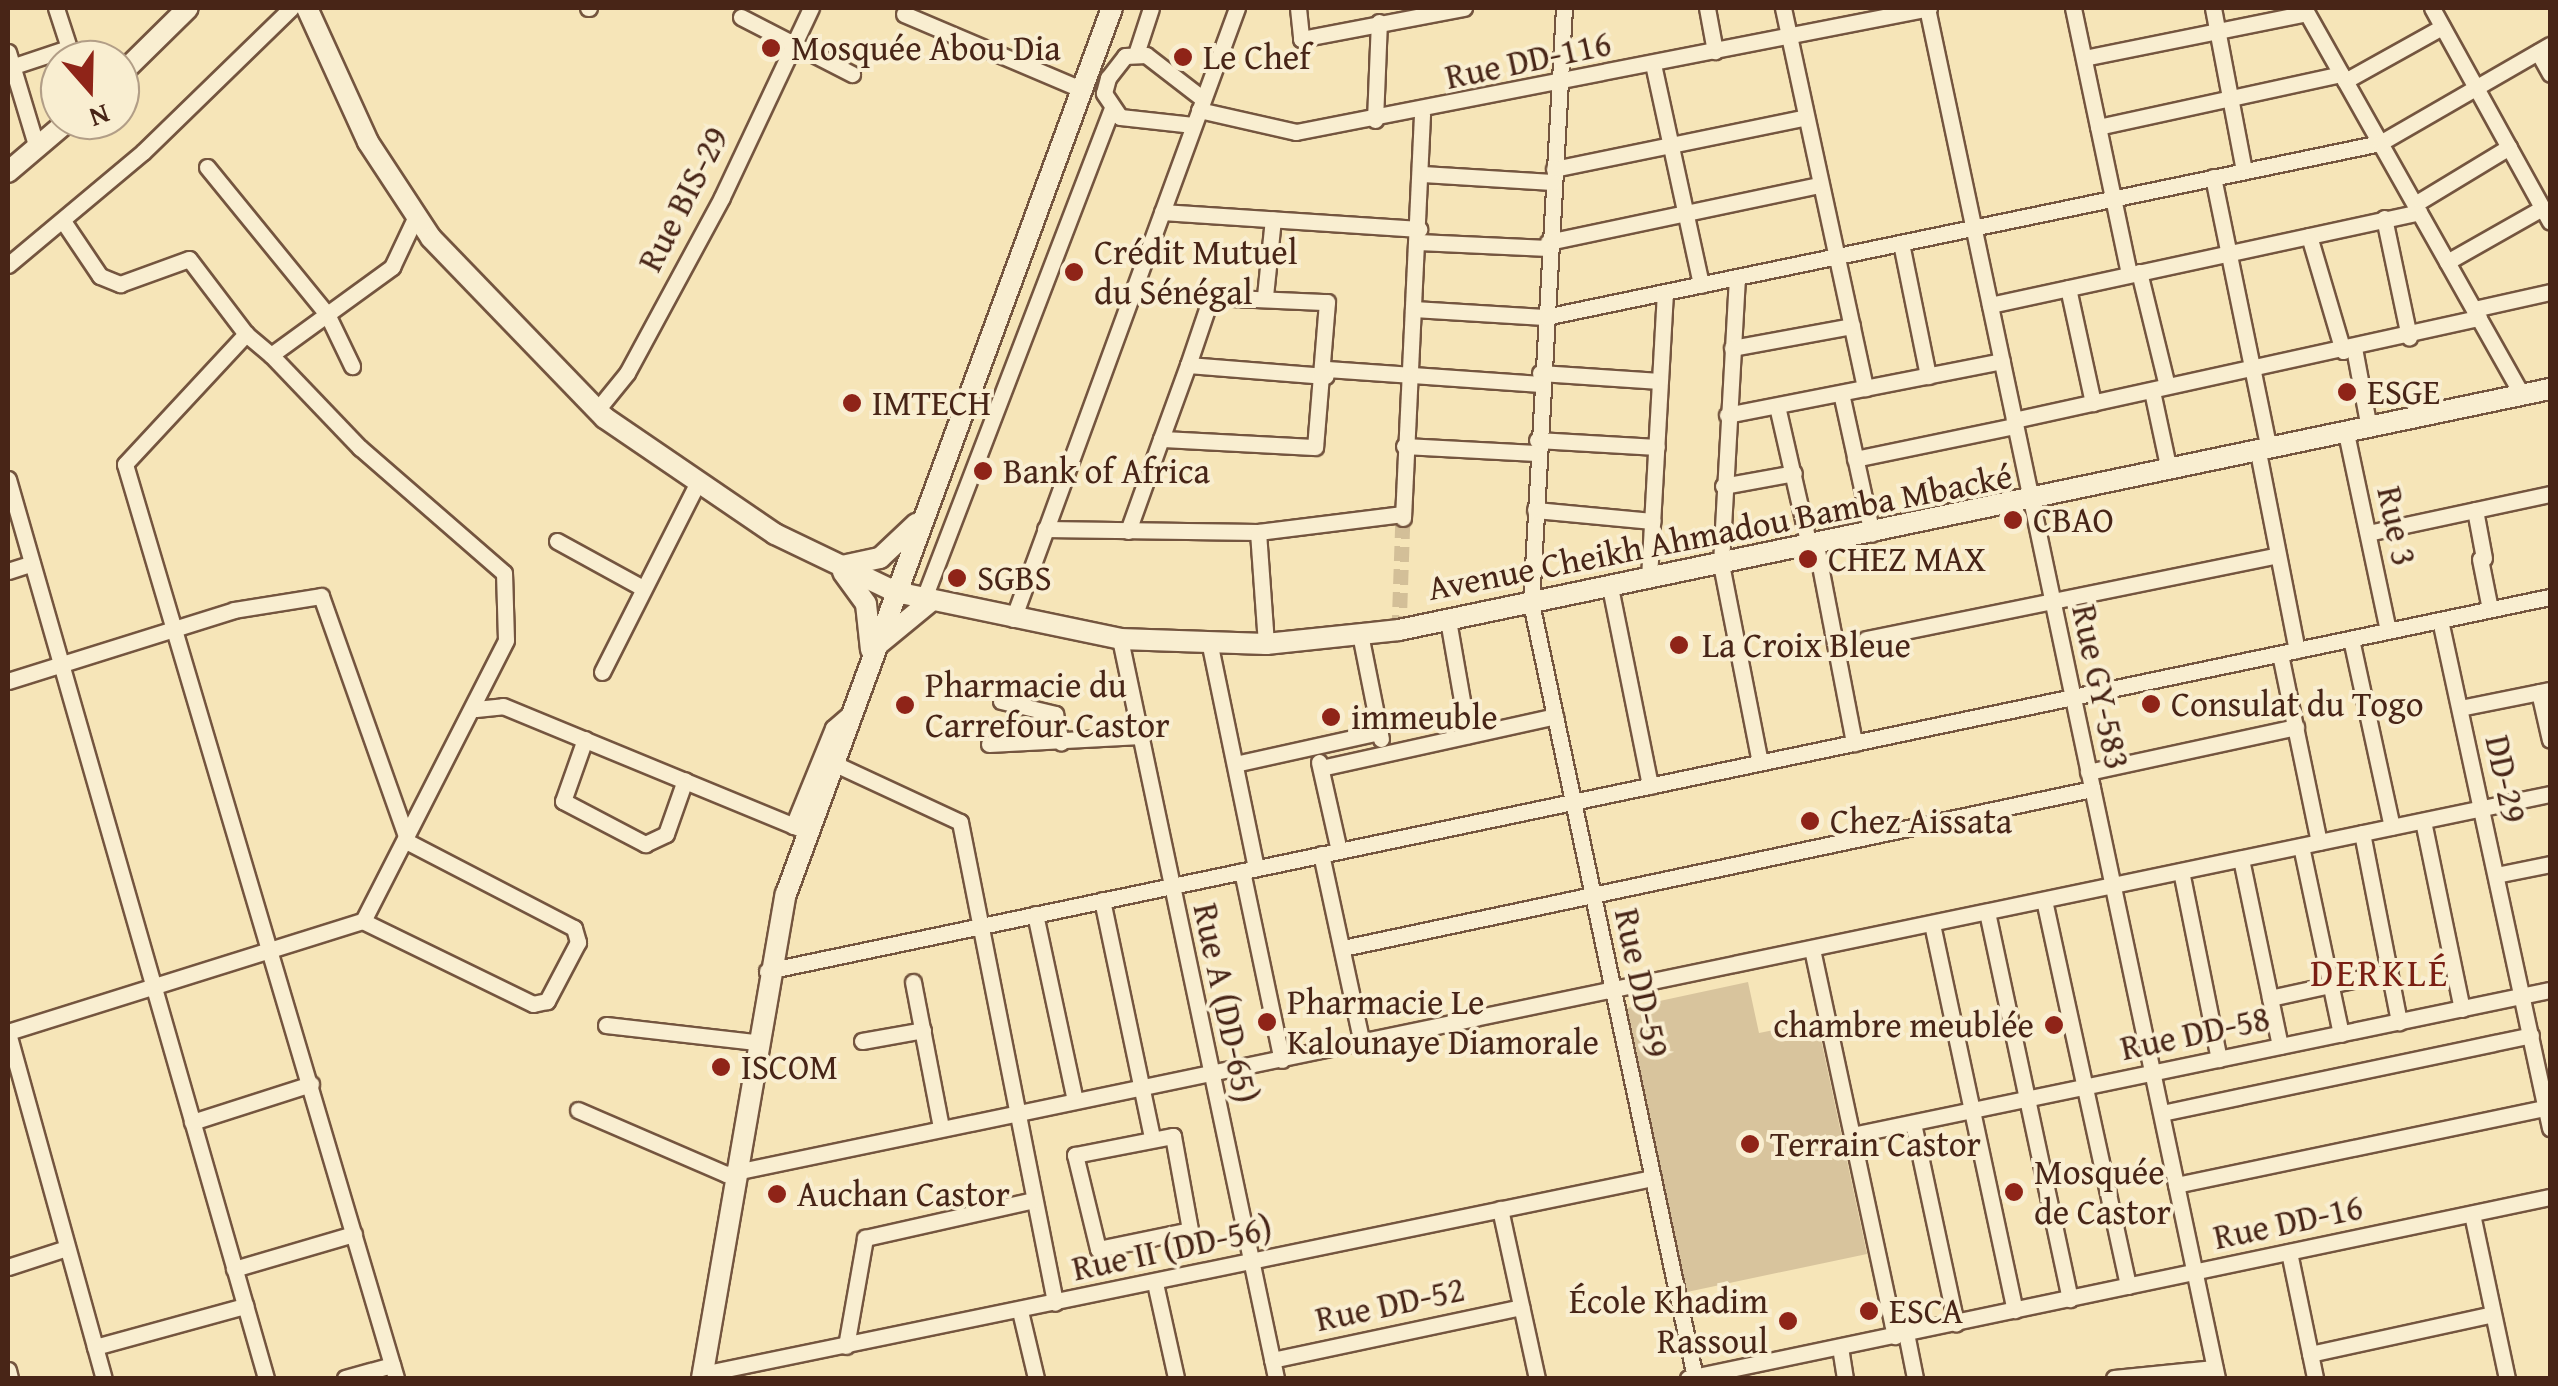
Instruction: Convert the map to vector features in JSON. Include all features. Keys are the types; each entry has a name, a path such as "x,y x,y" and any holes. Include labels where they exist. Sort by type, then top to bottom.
{"street":[{"path":"56,8 66,40"},
{"path":"140,55 188,8"},
{"path":"8,264 63,221 291,8"},
{"name":"Avenue Cheikh Ahmadou Bamba Mbacké","path":"308,8 368,142 416,216 459,275 597,410 697,484 836,564 896,592 1120,639 1266,644 1448,620 2032,502 2550,389"},
{"name":"Rue BIS-29","path":"597,410 634,362 811,8"},
{"path":"800,829 854,710 872,651 928,511 1112,8"},
{"path":"904,14 1084,82 1108,78 1136,54 1151,8"},
{"path":"1013,619 1237,8"},
{"path":"1298,8 1301,39 1389,16 1464,8"},
{"name":"Rue DD-59","path":"1564,8 1536,447 1531,602 1653,1178 1690,1378"},
{"path":"1706,8 1715,51"},
{"path":"1783,8 1803,118 1865,388"},
{"name":"Rue DD-116","path":"1198,111 1296,132 1422,114 1928,8"},
{"name":"Rue GY-583","path":"1928,8 2216,1373"},
{"path":"2073,8 2159,388 2169,470"},
{"path":"2213,8 2244,170"},
{"path":"2434,8 2542,207"},
{"path":"2084,58 2305,10 2522,395"},
{"path":"741,16 852,74"},
{"path":"1375,120 1389,16"},
{"path":"2098,127 2344,78 2442,27"},
{"path":"1413,308 1546,317 2380,143 2544,48 2550,74"},
{"path":"1136,54 1159,61 1198,111"},
{"path":"36,148 9,62 40,58"},
{"path":"1653,64 1701,284"},
{"path":"872,651 928,599 1112,108 1108,78"},
{"path":"1112,108 1144,126 1198,111"},
{"path":"1045,529 1258,532 1403,516 1422,114"},
{"path":"1422,174 1554,176 1671,145 1803,118"},
{"path":"8,172 46,140"},
{"path":"1990,305 2309,236 2417,208 2509,147"},
{"path":"208,167 327,314 352,366"},
{"path":"2213,177 2254,368 2278,555 2297,650"},
{"path":"2447,262 2542,207 2550,183"},
{"path":"1162,212 1272,218 1548,245 1818,184"},
{"path":"271,355 392,267 416,216"},
{"path":"1265,296 1272,218"},
{"path":"2384,218 2410,336"},
{"path":"63,221 100,276 120,284 188,259 246,334 360,448 504,573 510,628 475,694 476,710 364,921 8,1032 104,1378"},
{"path":"2309,236 2348,350 2369,428"},
{"path":"1901,242 1928,376"},
{"path":"1738,277 1722,486 1721,564 1760,762"},
{"path":"2068,288 2093,403"},
{"path":"1649,578 1665,292"},
{"path":"1856,459 2159,388 2410,336 2550,292"},
{"path":"1128,531 1161,439 1188,365 1215,294 1327,302 1326,372 1315,447 1161,439"},
{"path":"1732,348 1852,326"},
{"path":"246,334 125,456 394,1372 345,1378"},
{"path":"1727,416 2002,361"},
{"path":"1188,365 1660,381"},
{"path":"1840,393 1872,534"},
{"path":"1777,406 1813,546 1854,743"},
{"name":"Rue 3","path":"2346,433 2388,631"},
{"path":"1404,446 1656,447"},
{"path":"1722,486 1794,472"},
{"path":"8,479 266,1378"},
{"path":"602,672 697,484"},
{"path":"2368,533 2550,494"},
{"path":"1535,510 1652,522"},
{"path":"2475,510 2490,610"},
{"path":"872,651 860,592 836,564 892,550 928,511"},
{"path":"1258,532 1266,644"},
{"path":"557,541 643,588"},
{"path":"1866,640 2278,555"},
{"path":"8,571 32,563"},
{"path":"1610,587 1650,786"},
{"path":"8,681 178,628 308,594 330,602 408,842 574,928 578,942 547,1001 534,1004 364,921"},
{"path":"766,971 2550,597"},
{"path":"1448,620 1468,735"},
{"name":"DD-29","path":"2440,620 2550,1128"},
{"path":"1360,634 1384,753"},
{"path":"2352,638 2392,827"},
{"name":"Rue A (DD-65)","path":"1120,639 1276,1378"},
{"path":"1209,641 1234,764 1282,1060"},
{"path":"2280,654 2320,842"},
{"path":"2460,708 2545,691 2550,740"},
{"path":"1001,701 1056,714 1061,742"},
{"path":"476,710 502,706 800,829"},
{"path":"702,1376 766,971 800,829 833,728 854,710"},
{"path":"1321,768 1555,716"},
{"path":"1342,948 2090,781 2296,727"},
{"path":"1234,764 1379,732"},
{"path":"989,744 1141,736"},
{"path":"585,738 563,801 646,844 666,834 685,780"},
{"path":"1316,747 1339,851"},
{"path":"833,763 960,822 1055,1303"},
{"path":"578,1110 710,1172 734,1172 2550,794"},
{"path":"2423,820 2462,1009"},
{"path":"2362,834 2399,1022"},
{"path":"2301,846 2341,1034"},
{"path":"1322,854 1362,1044"},
{"path":"2241,859 2280,1046"},
{"path":"2496,875 2550,864"},
{"path":"2181,871 2219,1059"},
{"path":"1102,900 1152,1137"},
{"path":"2044,900 2128,1286"},
{"path":"1987,912 2070,1298"},
{"path":"1035,914 1075,1100"},
{"path":"1932,924 1969,1111 2015,1310"},
{"path":"1812,949 1852,1135 1900,1334 1915,1378"},
{"path":"2270,998 2389,972"},
{"path":"912,982 941,1127"},
{"name":"Rue DD-58","path":"1852,1135 2550,990"},
{"path":"606,1025 756,1042"},
{"path":"862,1041 923,1030"},
{"path":"2162,1112 2531,1035"},
{"path":"192,1122 311,1084"},
{"path":"2176,1185 2546,1108"},
{"path":"1913,1123 1956,1323"},
{"path":"1152,1137 1176,1141 1190,1230 1098,1250 1075,1155 1152,1137"},
{"name":"Rue II (DD-56)","path":"702,1376 1653,1178"},
{"name":"Rue DD-16","path":"1690,1378 2550,1197"},
{"path":"846,1346 866,1238 1034,1200"},
{"path":"1500,1209 1536,1378"},
{"path":"2472,1214 2506,1378"},
{"path":"234,1269 354,1234"},
{"path":"8,1267 66,1248"},
{"path":"2288,1252 2316,1378"},
{"path":"1155,1283 1176,1378"},
{"path":"95,1347 245,1306"},
{"name":"Rue DD-52","path":"1272,1360 1521,1307"},
{"path":"1020,1311 1036,1378"},
{"path":"2310,1354 2493,1314"},
{"path":"1840,1347 1845,1378"},
{"path":"8,1370 10,1378"},
{"path":"2114,1378 2216,1373"}],"shaded area":[{"name":"Terrain Castor","path":"1748,982 1759,1033 1817,1021 1867,1254 1687,1292 1627,1008"}],"tunnel":[{"path":"1399,630 1403,518"}],"place":[{"name":"Mosquée Abou Dia","path":"771,48"},
{"name":"Le Chef","path":"1183,57"},
{"name":"Crédit Mutuel du Sénégal","path":"1074,272"},
{"name":"ESGE","path":"2347,392"},
{"name":"IMTECH","path":"852,403"},
{"name":"Bank of Africa","path":"983,471"},
{"name":"CBAO","path":"2013,520"},
{"name":"CHEZ MAX","path":"1808,559"},
{"name":"SGBS","path":"957,578"},
{"name":"La Croix Bleue","path":"1679,645"},
{"name":"Consulat du Togo","path":"2151,704"},
{"name":"Pharmacie du Carrefour Castor","path":"905,705"},
{"name":"immeuble","path":"1331,717"},
{"name":"Chez Aissata","path":"1810,821"},
{"name":"Pharmacie Le Kalounaye Diamorale","path":"1267,1022"},
{"name":"chambre meublée","path":"2054,1025"},
{"name":"ISCOM","path":"721,1067"},
{"name":"Terrain Castor","path":"1750,1144"},
{"name":"Mosquée de Castor","path":"2014,1192"},
{"name":"Auchan Castor","path":"777,1194"},
{"name":"ESCA","path":"1869,1311"},
{"name":"École Khadim Rassoul","path":"1788,1321"}],"district":[{"name":"DERKLÉ","path":"2380,973"}]}
